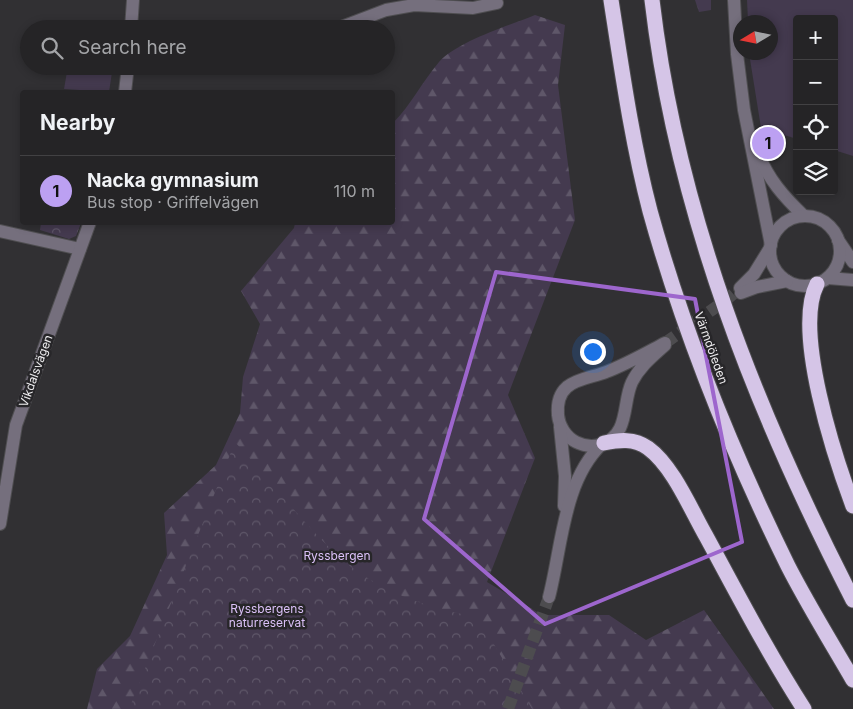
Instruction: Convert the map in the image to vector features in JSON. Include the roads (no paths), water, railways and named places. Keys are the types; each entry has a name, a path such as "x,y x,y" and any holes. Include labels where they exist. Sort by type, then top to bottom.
{"highway":[{"name":"Värmdöleden","path":"611,0 630,121 650,211 696,353 741,468 789,568 853,680"},
{"name":"Värmdöleden","path":"652,0 657,38 681,160 714,281 733,333 786,462 853,600"},
{"path":"657,38 658,0"},
{"path":"822,281 812,296 810,315 816,378 828,432 853,506"},
{"path":"603,443 621,440 638,442 660,459 698,522 762,641 804,709"}],"street":[{"path":"132,20 133,0"},
{"path":"734,0 737,54 747,125 773,266 787,281"},
{"path":"360,20 386,10 414,5 473,8 496,3"},
{"path":"125,90 127,75"},
{"path":"747,125 768,174 780,193 804,216"},
{"path":"853,262 828,225 820,220 804,216 791,219 781,226 754,274 740,290 787,281 803,286 822,281 853,280"},
{"name":"Vikdalsvägen","path":"0,524 16,425 89,225"},
{"path":"0,231 80,249"},
{"path":"822,281 839,260 838,240"},
{"path":"558,419 562,430 575,442 590,445 612,439 621,427 630,388 636,375 646,362 665,344 618,367 568,386 558,401 558,419 565,476 563,532"},
{"path":"549,598 563,532 578,478 590,457 603,443"}],"tunnel":[{"path":"665,343 740,288"},
{"path":"508,709 549,597"}],"place":[{"name":"Nacka gymnasium","path":"768,143"}],"park label":[{"name":"Ryssbergen","path":"337,556"},
{"name":"Ryssbergens naturreservat","path":"267,616"}]}
